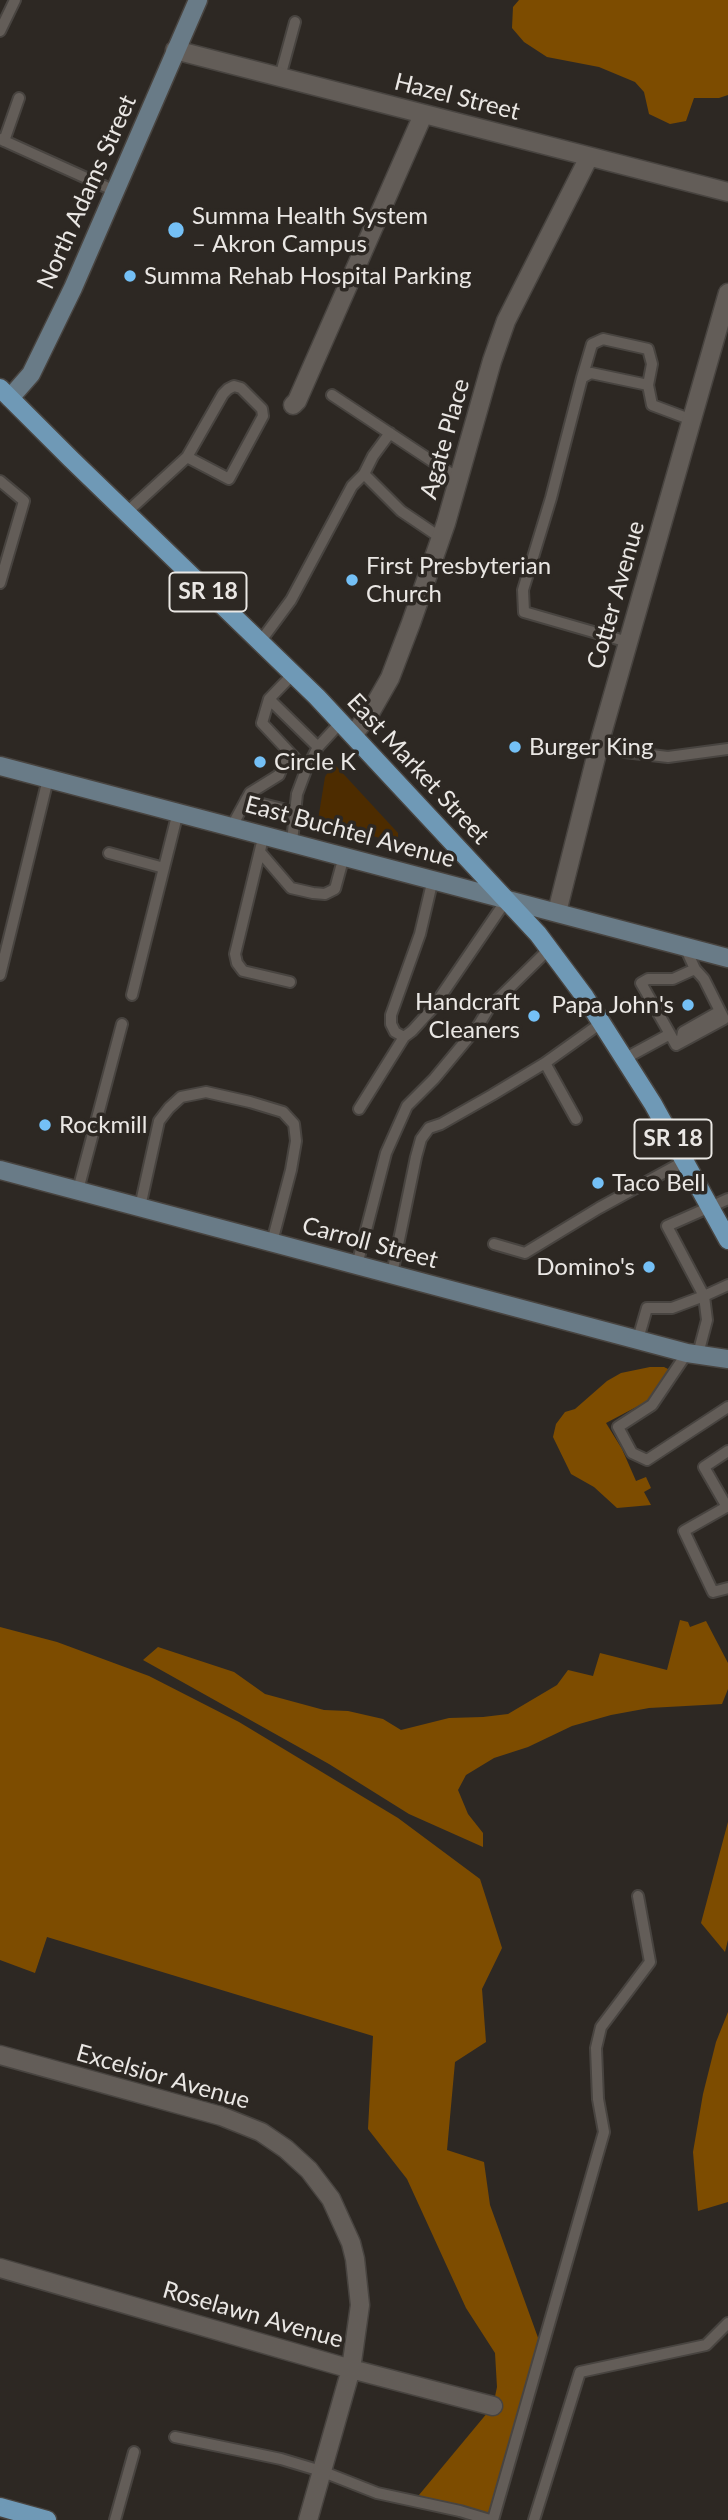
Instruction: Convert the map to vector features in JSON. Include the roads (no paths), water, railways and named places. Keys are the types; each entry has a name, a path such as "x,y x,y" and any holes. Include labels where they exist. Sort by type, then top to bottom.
{"main road":[{"name":"East Market Street","path":"3,398 293,674 507,899 549,949 601,1023 685,1161 728,1240"},
{"path":"0,2507 24,2517 47,2520"}],"street":[{"name":"North Adams Street","path":"3,398 31,374 198,0"},
{"name":"Hazel Street","path":"175,50 728,192"},
{"path":"293,405 422,115"},
{"name":"Agate Place","path":"347,729 370,713 390,678 441,538 506,321 589,157"},
{"name":"Cotter Avenue","path":"557,912 601,737 728,293"},
{"name":"East Buchtel Avenue","path":"0,766 232,826 262,843 292,842 728,958"},
{"name":"Carroll Street","path":"0,1170 638,1339 728,1359"},
{"name":"Excelsior Avenue","path":"0,2055 221,2116 261,2132 286,2149 320,2184 351,2243 358,2275 359,2305 351,2368 308,2520"},
{"name":"Roselawn Avenue","path":"0,2268 493,2406"}],"lane":[{"path":"0,31 15,0"},
{"path":"280,77 295,22"},
{"path":"19,98 2,140 115,191"},
{"path":"628,642 524,612 523,590 551,498 592,344 603,339 648,349 652,364 648,385 652,405 692,420"},
{"path":"582,378 591,373 648,385"},
{"path":"126,513 187,457 228,389 234,386 241,388 262,408 263,416 229,479 187,457"},
{"path":"332,395 459,479"},
{"path":"260,642 291,600 352,486 365,474 373,456 390,433"},
{"path":"365,474 401,511 441,538"},
{"path":"0,481 24,501 0,583"},
{"path":"293,674 269,698 262,723 306,770"},
{"path":"269,698 318,747"},
{"path":"292,842 295,793 306,770 318,747 347,729"},
{"path":"601,737 625,752 668,757 728,749"},
{"path":"232,826 250,793 279,775 288,752"},
{"path":"0,975 48,779"},
{"path":"246,800 295,812"},
{"path":"132,995 178,812"},
{"path":"262,843 290,887 313,893 325,894 335,889 344,856"},
{"path":"262,843 235,954 237,964 243,971 290,982"},
{"path":"109,853 164,868"},
{"path":"404,1037 395,1032 391,1015 420,934 433,880"},
{"path":"359,1109 404,1037 432,1009 507,899"},
{"path":"685,947 724,1019 676,1045 641,983 648,979 673,979 695,969"},
{"path":"357,1265 386,1153 407,1106 434,1079 478,1026 489,1008 549,949"},
{"path":"392,1274 416,1157 421,1139 429,1128 441,1124 545,1063 601,1023"},
{"path":"78,1190 122,1024"},
{"path":"624,1059 670,1034"},
{"path":"545,1063 576,1119"},
{"path":"140,1207 159,1121 169,1108 181,1097 206,1093 250,1102 283,1112 294,1124 296,1141 291,1170 272,1242"},
{"path":"494,1244 525,1253 685,1161"},
{"path":"728,1199 667,1226 704,1296 707,1320 692,1353 652,1405 618,1427 632,1453 647,1460 728,1407"},
{"path":"638,1339 646,1308 672,1308 728,1285"},
{"path":"728,1451 704,1467 727,1506 684,1531 713,1592 728,1588"},
{"path":"175,2437 244,2450 321,2471 377,2493 491,2520 604,2132 598,2099 596,2048 601,2027 650,1962 638,1896"},
{"path":"534,2520 580,2372 706,2345 728,2323"},
{"path":"115,2520 134,2452"}],"place":[{"name":"Summa Health System – Akron Campus","path":"176,230"},
{"name":"Summa Rehab Hospital Parking","path":"130,276"},
{"name":"First Presbyterian Church","path":"352,580"},
{"name":"Burger King","path":"515,747"},
{"name":"Circle K","path":"260,762"},
{"name":"Papa John's","path":"688,1005"},
{"name":"Handcraft Cleaners","path":"534,1016"},
{"name":"Rockmill","path":"45,1125"},
{"name":"Taco Bell","path":"598,1183"},
{"name":"Domino's","path":"649,1267"}]}
